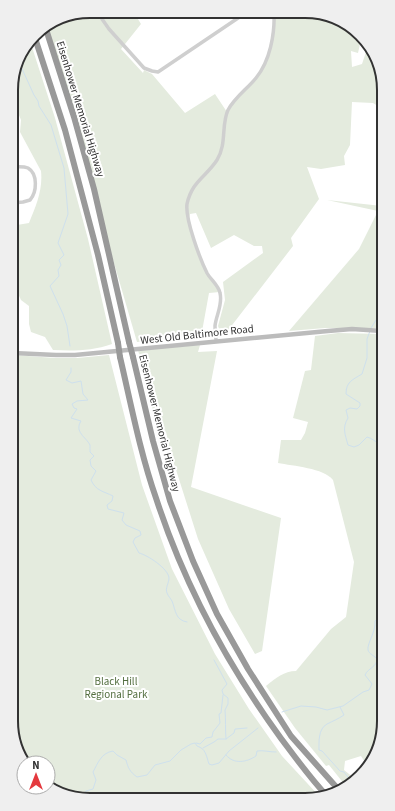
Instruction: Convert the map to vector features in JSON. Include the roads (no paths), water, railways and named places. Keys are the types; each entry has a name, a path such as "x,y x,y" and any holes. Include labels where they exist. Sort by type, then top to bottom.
{"highway":[{"name":"Eisenhower Memorial Highway","path":"47,32 74,117 94,190 153,441 170,501 193,561 233,646 291,736 336,786"},
{"name":"Eisenhower Memorial Highway","path":"36,42 67,137 98,254 140,444 148,475 163,520 187,581 255,702 313,781 322,791"}],"street":[{"path":"102,18 109,29 144,68 152,72 158,72 238,18"},
{"path":"216,341 215,326 221,302 220,292 207,272 201,258 188,223 187,206 194,184 217,160 223,145 226,116 229,109 256,78 263,67 273,36 274,18"},
{"path":"18,167 29,169 33,175 35,190 33,197 27,202 18,203"},
{"name":"West Old Baltimore Road","path":"18,352 75,355 328,331 377,330"}],"waterway":[{"path":"21,67 39,106 51,125 64,168 68,214 58,243 64,255 59,260 61,265 58,270 59,276 50,286 63,314 67,326 70,346"},
{"path":"371,328 377,319"},
{"path":"370,331 367,339 367,358 362,374 350,382 346,390 346,394 360,403 360,406 357,409 350,408 346,410 348,418 345,425 345,431 348,445 354,447 359,445 367,437 377,442"},
{"path":"71,368 71,372 66,380 72,383 81,381 83,394 88,400 77,401 72,404 74,408 77,409 71,418 81,421 79,425 81,434 90,445 90,452 94,456 90,460 91,466 96,471 91,480 98,489 113,496 112,501 107,505 108,509 124,513 122,520 126,525 140,531 141,535 135,538 133,542 139,553 157,562 168,574 169,578 166,589 167,593 172,601 178,617 187,622"},
{"path":"377,619 375,621 368,650 377,659"},
{"path":"214,660 227,684 222,690 223,694 228,698 228,704 225,710 226,739"},
{"path":"282,712 301,706 316,707 327,710 343,706 363,692 369,690 372,684 365,675 377,662"},
{"path":"196,743 200,744 206,738 212,737 213,732 220,723 219,714 221,713 223,695"},
{"path":"340,707 344,715 324,726 320,736 319,750 322,751 340,771 344,772 349,778"},
{"path":"203,748 218,739 226,739 234,733 235,729 247,728"},
{"path":"85,793 93,789 96,780 93,772 100,759 109,752 113,751 126,760 130,770 137,777 147,775 155,765 170,761 181,750 195,743 204,751 209,764 212,765 219,763 229,751 258,728"},
{"path":"226,755 233,760 241,762 256,756 257,751 276,752"}],"park label":[{"name":"Black Hill Regional Park","path":"116,687"}]}
